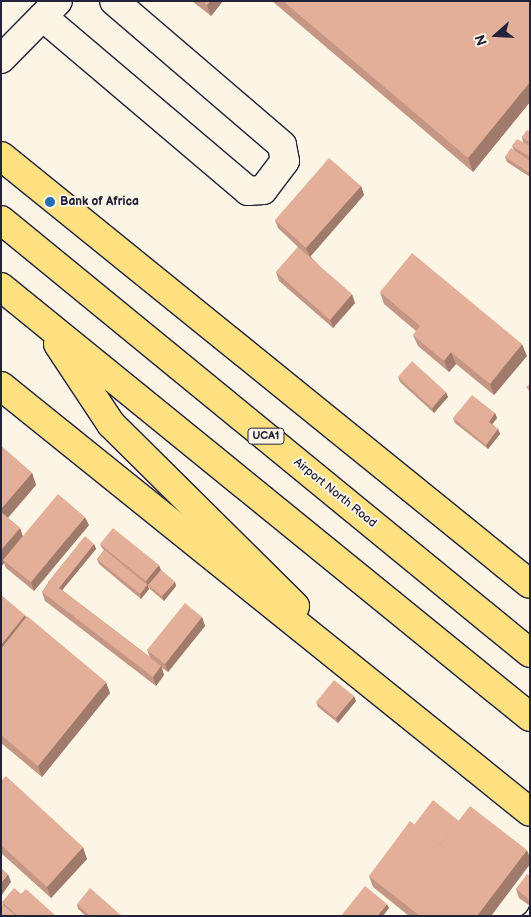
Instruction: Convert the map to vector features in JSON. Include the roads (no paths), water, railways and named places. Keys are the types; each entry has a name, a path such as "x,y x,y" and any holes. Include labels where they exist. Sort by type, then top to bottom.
{"main road":[{"path":"1,156 530,584"},
{"name":"Airport North Road","path":"1,220 530,653"},
{"path":"1,287 530,717"},
{"path":"42,320 111,424 252,559 351,668"},
{"path":"1,386 530,812"}],"lane":[{"path":"1,59 50,9 248,191 263,190 285,161 282,145 114,1"},
{"path":"499,916 515,902 530,877"}],"place":[{"name":"Bank of Africa","path":"50,202"}]}
